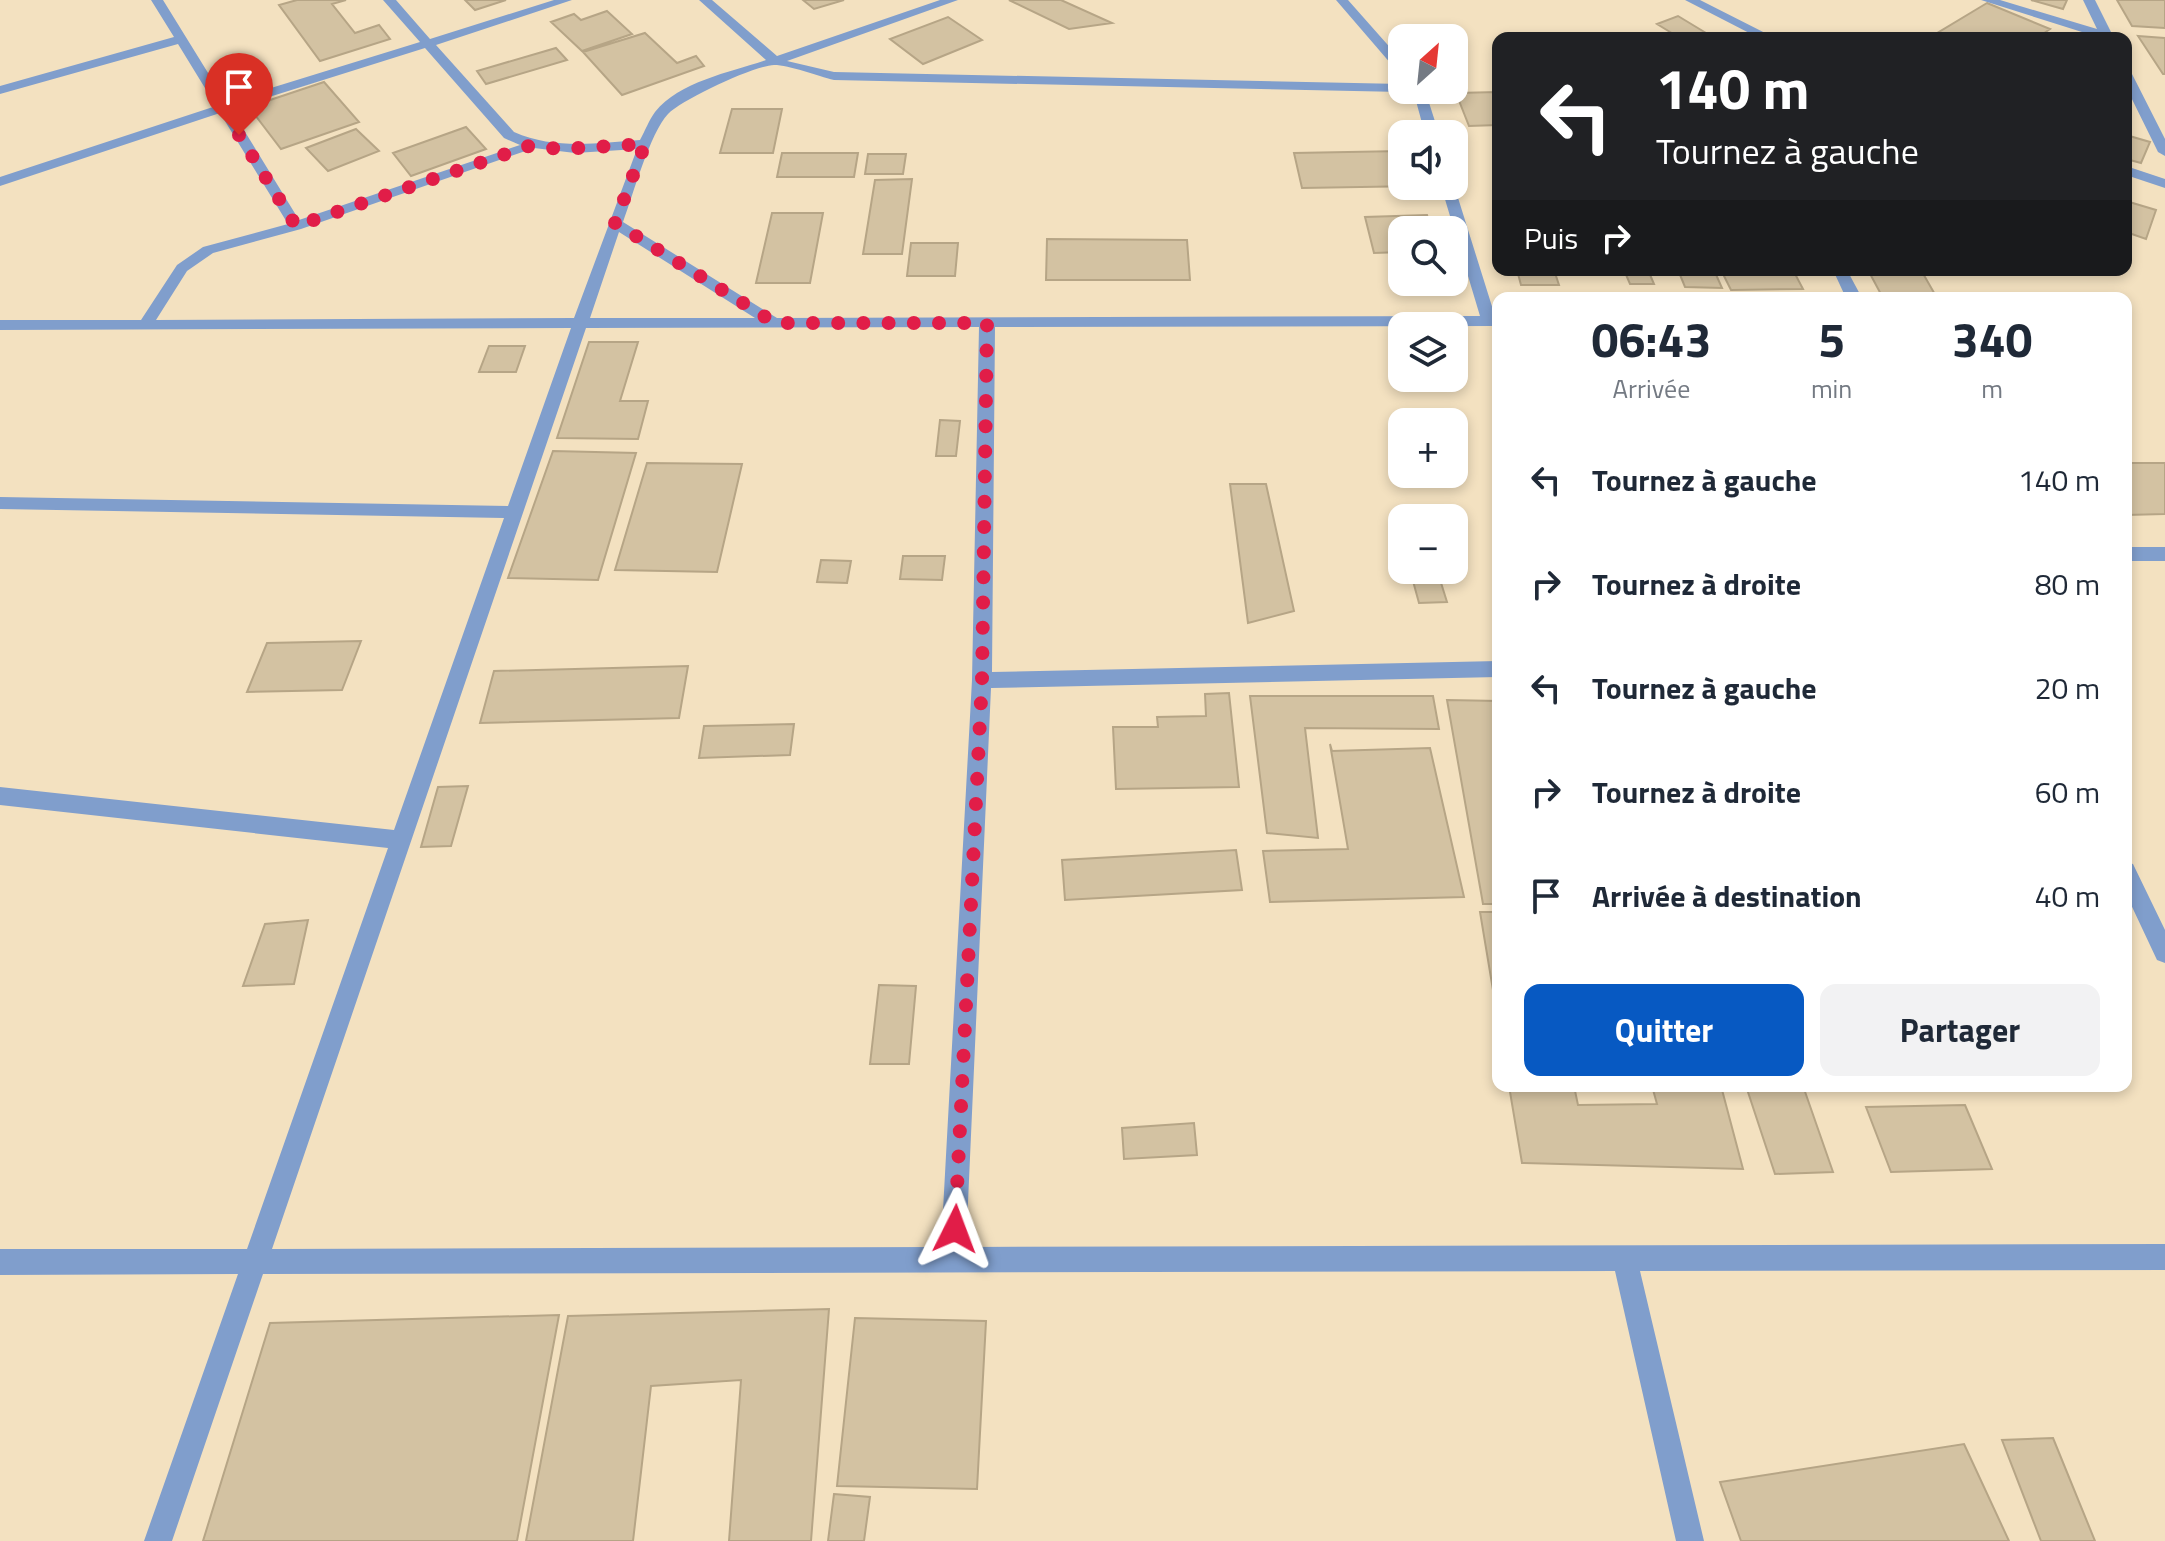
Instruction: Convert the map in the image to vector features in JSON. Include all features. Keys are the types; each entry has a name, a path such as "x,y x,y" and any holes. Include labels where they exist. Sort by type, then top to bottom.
{"street":[{"path":"157,0 296,226"},
{"path":"389,0 509,135 529,146 561,149 645,144"},
{"path":"0,182 222,108 566,0"},
{"path":"705,0 776,62 834,76 1388,88"},
{"path":"158,1541 645,144 661,113 707,84 952,0"},
{"path":"1342,0 1388,53"},
{"path":"1691,0 1757,32"},
{"path":"1987,0 2092,32"},
{"path":"2089,0 2105,32"},
{"path":"0,90 180,39"},
{"path":"2132,86 2165,152"},
{"path":"145,325 182,268 208,250 296,226 529,146"},
{"path":"2132,172 2165,184"},
{"path":"1453,200 1492,318"},
{"path":"615,223 775,323"},
{"path":"0,325 1492,321"},
{"path":"953,1260 982,680 987,323"},
{"path":"0,503 517,512"},
{"path":"2132,554 2165,554"},
{"path":"982,680 1492,669"},
{"path":"0,796 402,840"},
{"path":"2132,884 2165,953"},
{"path":"1624,1257 1690,1541"},
{"path":"0,1262 2165,1257"}],"building":[{"path":"297,0 346,0 332,4 355,33 379,25 390,39 320,61 279,5"},
{"path":"465,0 506,0 475,10"},
{"path":"803,0 844,0 814,9"},
{"path":"1009,0 1061,0 1112,23 1069,29"},
{"path":"2031,0 2067,0 2063,9"},
{"path":"2117,0 2165,0 2165,28 2132,26"},
{"path":"1987,3 2050,29 2046,32 1939,32"},
{"path":"607,11 632,34 582,51 551,22 574,14 581,20"},
{"path":"1678,16 1704,32 1670,32 1657,24"},
{"path":"948,17 982,40 923,64 890,39"},
{"path":"645,33 677,63 696,56 704,66 622,95 583,52"},
{"path":"2138,36 2165,38 2165,74 2163,74"},
{"path":"556,48 567,60 486,84 477,71"},
{"path":"324,82 359,122 281,149 249,107"},
{"path":"1492,92 1492,125 1469,126 1460,104 1468,104 1468,93"},
{"path":"732,109 782,109 773,153 720,153"},
{"path":"466,127 486,149 411,176 393,153"},
{"path":"356,129 379,151 328,171 306,148"},
{"path":"2132,137 2150,142 2141,163 2132,161"},
{"path":"1388,151 1388,187 1302,188 1294,153"},
{"path":"782,153 858,153 854,177 777,177"},
{"path":"868,154 906,154 903,174 865,174"},
{"path":"912,179 902,254 863,254 875,180"},
{"path":"2132,203 2156,210 2146,239 2132,234"},
{"path":"772,213 823,213 810,283 756,283"},
{"path":"1388,216 1388,252 1374,253 1365,217"},
{"path":"1047,239 1187,240 1190,280 1046,280"},
{"path":"911,243 958,243 955,276 907,276"},
{"path":"1519,276 1556,276 1559,285 1521,285"},
{"path":"1627,276 1651,276 1654,284 1630,284"},
{"path":"1680,276 1717,276 1722,288 1685,287"},
{"path":"1724,276 1796,276 1803,289 1731,290"},
{"path":"1871,276 1924,276 1934,292 1880,292"},
{"path":"589,342 638,342 620,401 648,401 638,439 557,438"},
{"path":"489,346 525,346 516,372 479,372"},
{"path":"940,420 960,421 956,456 936,456"},
{"path":"553,451 636,453 598,580 508,578"},
{"path":"647,463 742,464 717,572 615,570"},
{"path":"2132,463 2165,463 2165,514 2132,515"},
{"path":"1230,484 1266,484 1294,611 1248,623"},
{"path":"903,556 945,556 942,580 900,579"},
{"path":"821,560 851,561 847,583 817,582"},
{"path":"1414,584 1441,584 1447,602 1419,603"},
{"path":"361,641 342,690 247,692 267,643"},
{"path":"688,666 679,718 480,723 494,671"},
{"path":"1229,693 1239,787 1116,789 1113,727 1158,727 1157,717 1206,716 1205,694"},
{"path":"1250,696 1433,696 1439,729 1305,728 1318,838 1267,833"},
{"path":"1447,700 1492,701 1492,904 1483,904"},
{"path":"794,724 790,755 699,758 704,726"},
{"path":"1330,744 1332,751 1430,748 1464,897 1270,902 1263,851 1348,849"},
{"path":"468,786 451,846 421,847 438,787"},
{"path":"1236,850 1242,890 1065,900 1062,860"},
{"path":"1480,912 1492,912 1492,984"},
{"path":"308,920 294,984 243,986 265,924"},
{"path":"879,985 916,986 909,1064 870,1064"},
{"path":"1510,1092 1575,1092 1578,1105 1657,1104 1654,1092 1723,1092 1743,1169 1522,1163"},
{"path":"1748,1092 1805,1092 1833,1172 1775,1174"},
{"path":"1965,1105 1992,1169 1891,1172 1866,1107"},
{"path":"1194,1123 1197,1155 1124,1159 1122,1128"},
{"path":"829,1309 811,1541 729,1541 741,1380 651,1386 633,1541 526,1541 568,1316"},
{"path":"559,1315 517,1541 203,1541 270,1323"},
{"path":"855,1318 986,1321 977,1489 837,1486"},
{"path":"2053,1438 2095,1541 2041,1541 2002,1440"},
{"path":"1964,1444 2009,1541 1741,1541 1720,1482"},
{"path":"834,1494 870,1497 864,1541 828,1541"}],"route":[{"path":"239,135 296,226 529,146 561,149 645,144 615,223 775,323 987,323 982,680 955,1229"}]}
